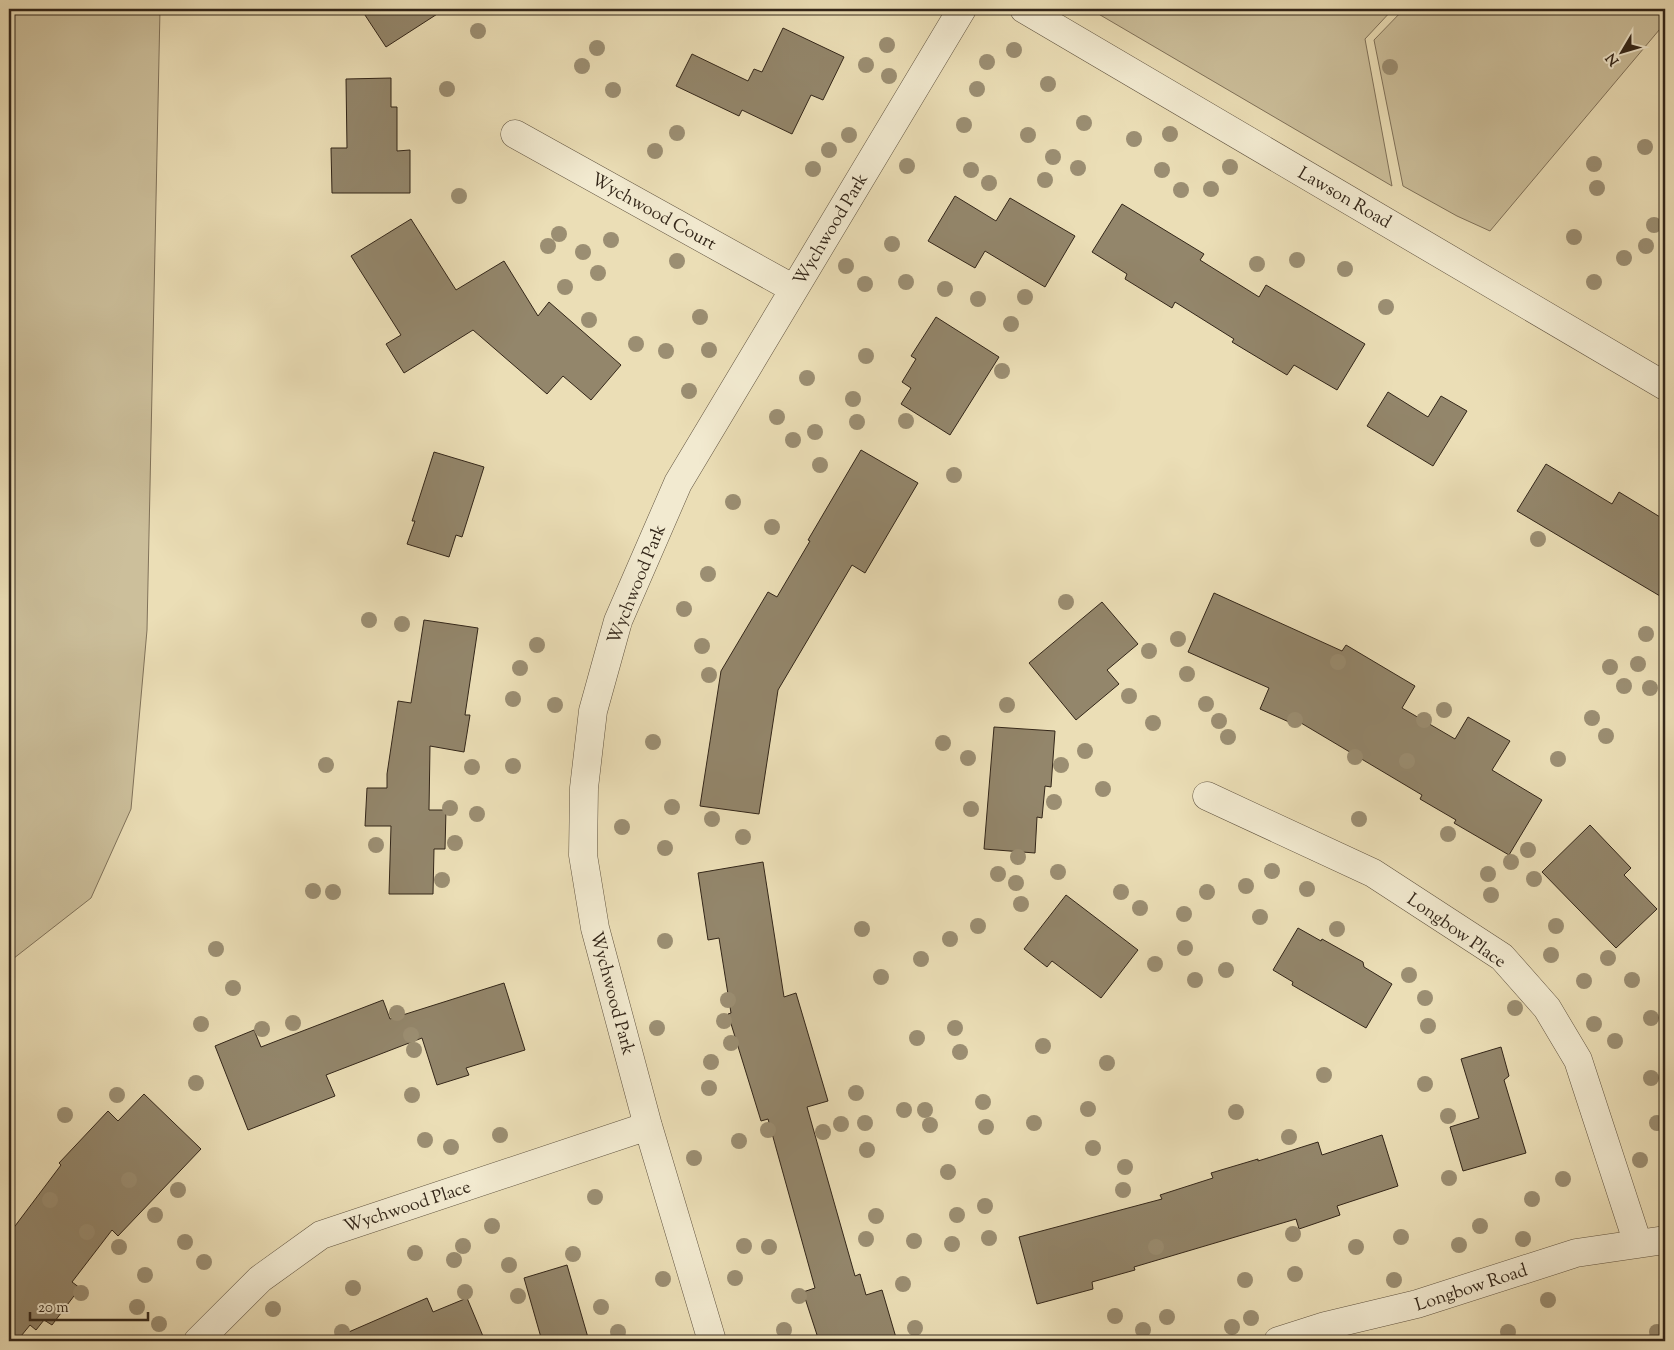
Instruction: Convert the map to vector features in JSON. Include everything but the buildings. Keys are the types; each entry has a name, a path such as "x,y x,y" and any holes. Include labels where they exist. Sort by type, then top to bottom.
{"street":[{"name":"Wychwood Park","path":"712,1341 648,1126 595,928 583,855 584,788 593,710 618,621 678,483 962,9"},
{"name":"Lawson Road","path":"1024,9 1665,386"},
{"name":"Wychwood Court","path":"514,134 794,289"},
{"name":"Longbow Place","path":"1207,796 1372,873 1502,957 1547,1008 1578,1060 1638,1244"},
{"name":"Wychwood Place","path":"198,1341 260,1279 321,1235 648,1126"},
{"name":"Longbow Road","path":"1278,1341 1328,1334 1576,1253 1665,1240"}],"shaded area":[{"path":"9,9 160,9 147,630 131,809 91,898 9,962"},
{"path":"1090,9 1393,9 1365,39 1392,186"},
{"path":"1404,9 1665,9 1665,23 1490,231 1457,216 1403,186 1374,40"}]}
